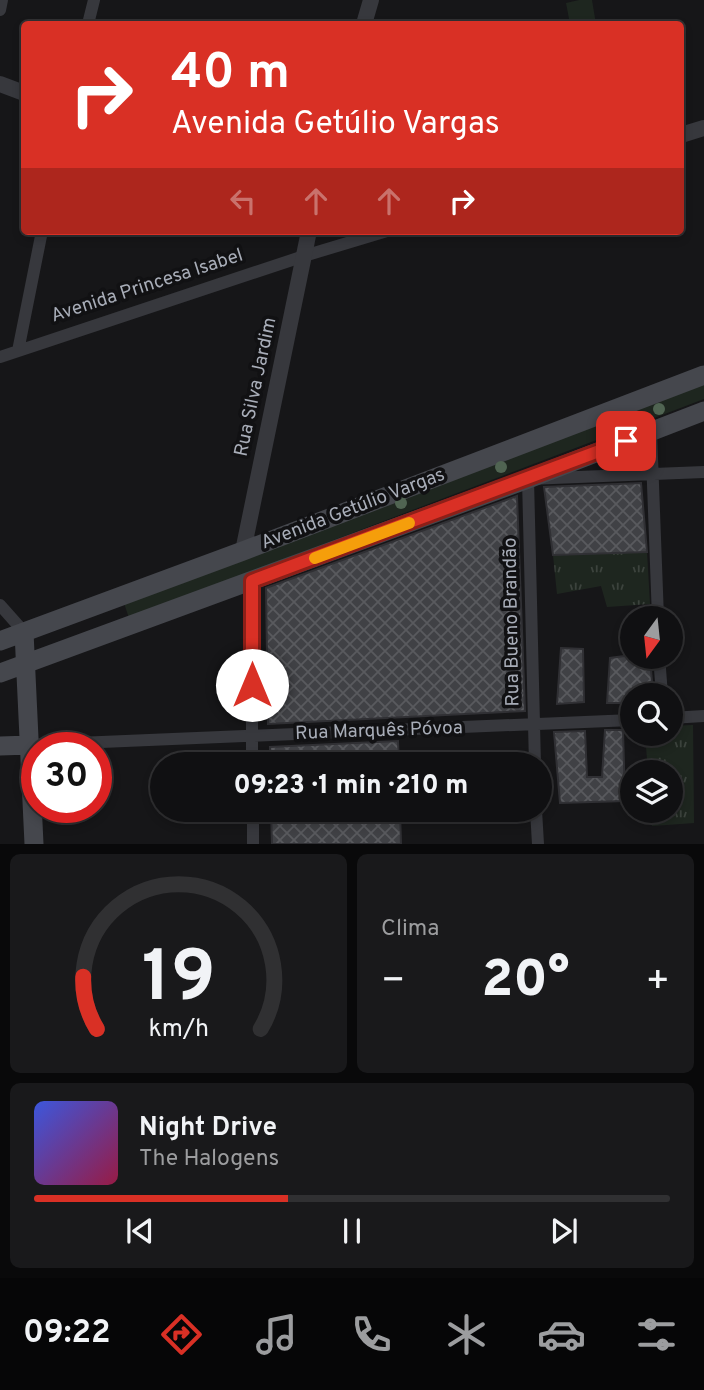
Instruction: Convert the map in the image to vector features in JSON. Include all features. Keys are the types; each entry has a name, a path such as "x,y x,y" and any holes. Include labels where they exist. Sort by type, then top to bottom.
{"main road":[{"name":"Avenida Getúlio Vargas","path":"0,641 242,552 704,375"},
{"name":"Avenida Getúlio Vargas","path":"0,673 528,479 704,411"},
{"path":"223,592 199,596 191,593 189,587 193,580 242,552 284,544 293,549 293,558 259,578"},
{"path":"24,632 29,732"},
{"name":"Rua Marquês Póvoa","path":"0,746 21,745"},
{"path":"33,823 34,844"}],"street":[{"path":"0,10 2,0"},
{"path":"89,21 93,0"},
{"path":"365,21 371,0"},
{"path":"0,84 21,92"},
{"path":"684,134 704,128"},
{"path":"18,351 41,235"},
{"name":"Rua Silva Jardim","path":"242,552 308,235"},
{"name":"Avenida Princesa Isabel","path":"0,357 374,235"},
{"path":"650,431 657,606"},
{"path":"528,479 704,472"},
{"name":"Rua Bueno Brandão","path":"528,479 534,752"},
{"path":"252,752 259,578"},
{"path":"0,605 24,632"},
{"path":"683,717 704,716"},
{"name":"Rua Marquês Póvoa","path":"112,742 620,721"},
{"path":"253,822 253,844"},
{"path":"537,822 538,844"}],"green space":[{"path":"592,0 596,21 569,21 566,3"},
{"path":"704,382 704,399 129,618 124,603"},
{"path":"647,552 650,604 607,607 601,586 557,594 553,555"},
{"path":"683,725 693,725 694,823 652,826 652,823 683,823 683,760 647,760 646,746 683,746"}],"building":[{"path":"641,483 647,552 553,555 544,487"},
{"path":"517,496 525,711 268,724 266,588"},
{"path":"561,648 583,649 584,702 557,704"},
{"path":"620,657 620,669 651,669 652,683 620,683 620,703 607,703 610,658"},
{"path":"605,730 620,730 624,760 620,760 620,801 560,803 554,732 585,731 587,777 602,777"},
{"path":"398,741 398,752 270,752 270,747"},
{"path":"271,822 400,822 401,844 272,844"}],"slow traffic":[{"path":"315,558 409,523"}],"route":[{"path":"252,685 252,581 626,441"}]}
